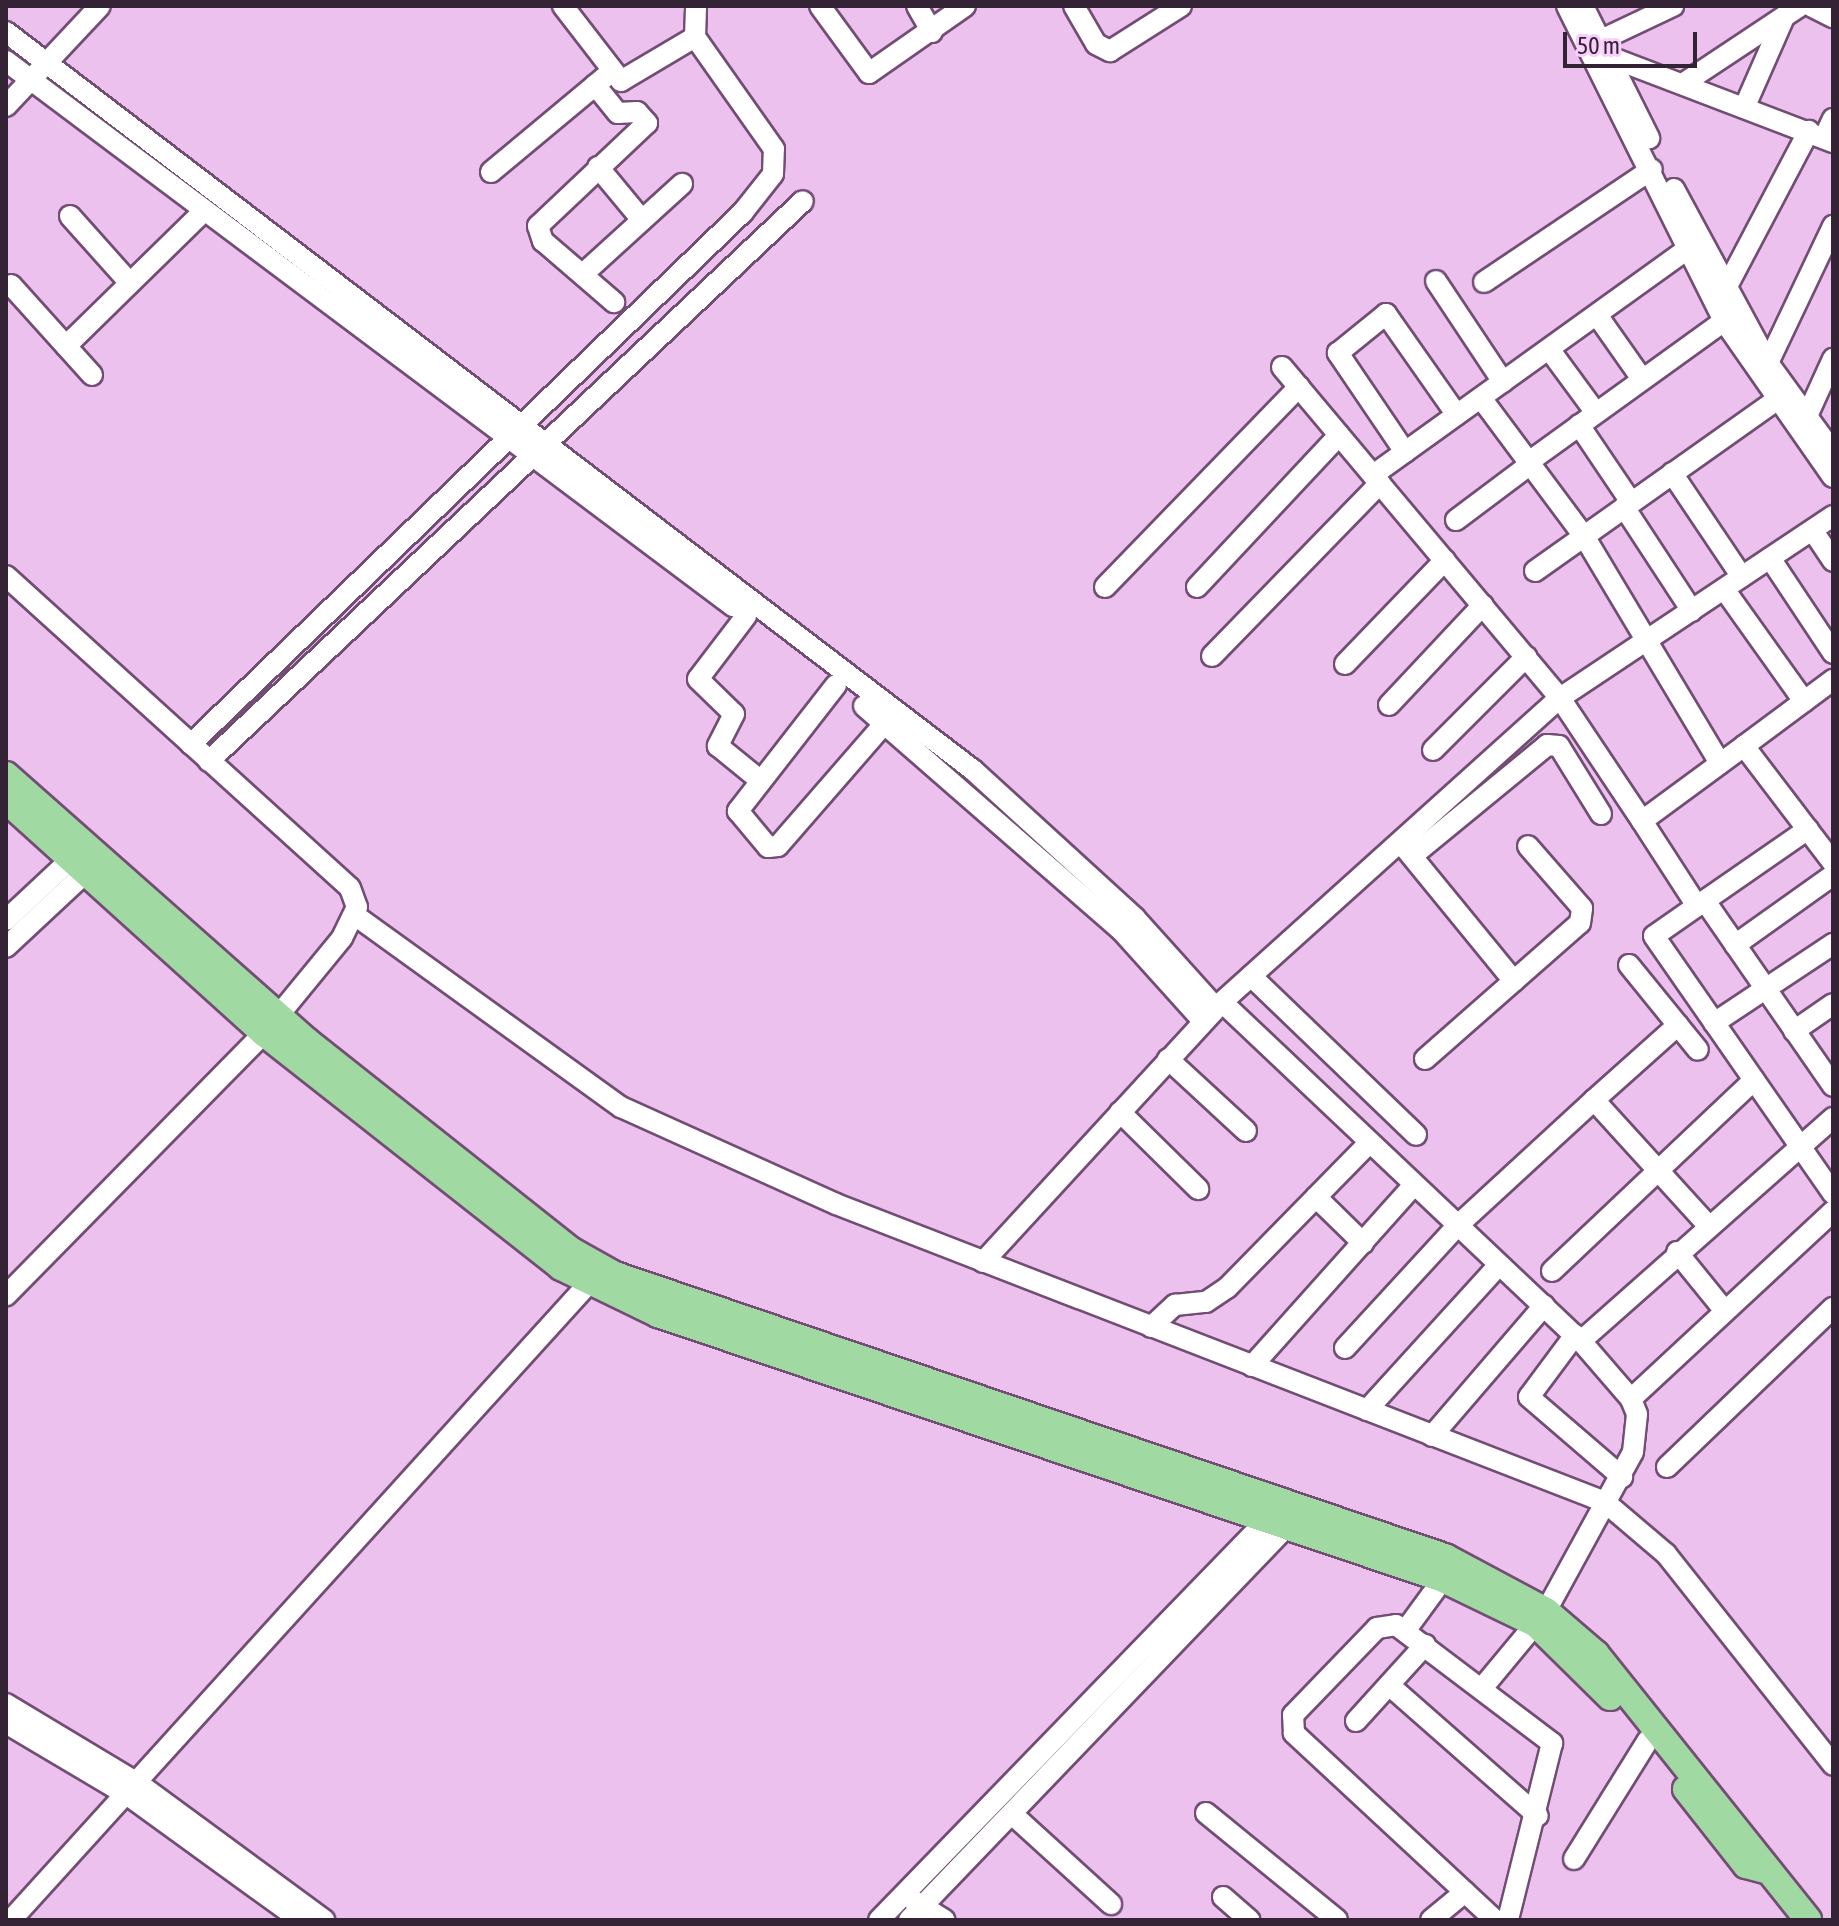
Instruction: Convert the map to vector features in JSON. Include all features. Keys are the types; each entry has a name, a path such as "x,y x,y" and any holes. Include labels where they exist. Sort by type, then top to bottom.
{"main road":[{"path":"6,775 87,858 272,1024 589,1283 658,1314 1275,1525 1443,1579 1541,1618 1648,1740 1746,1865 1769,1871"},
{"path":"6,800 87,858"},
{"path":"272,1024 572,1251 615,1275 1445,1557 1596,1654 1761,1852 1769,1871 1808,1920"}],"street":[{"path":"6,106 100,6"},
{"path":"563,6 618,113 637,112 647,123 538,226 543,241 614,302"},
{"path":"191,744 514,429 743,212 773,174 774,149 695,37 696,6"},
{"path":"820,6 869,73 932,32 965,6"},
{"path":"917,6 932,32"},
{"path":"1074,6 1096,44 1110,51 1181,6"},
{"path":"1567,6 1652,169 1687,249 1724,321 1784,395 1827,429 1833,452"},
{"path":"1583,6 1725,290 1833,477"},
{"path":"1605,48 1673,6"},
{"path":"1811,6 1833,17"},
{"path":"1684,83 1792,11"},
{"path":"1745,106 1792,11"},
{"path":"6,32 514,429"},
{"path":"491,172 602,79 625,81 695,37"},
{"path":"1605,48 1684,83 1822,137"},
{"path":"6,61 202,213 539,446 973,770 1135,918 1213,1010"},
{"path":"1725,290 1833,119"},
{"path":"598,167 642,220"},
{"path":"1484,282 1652,169"},
{"path":"583,274 682,184"},
{"path":"209,761 539,446 803,201"},
{"path":"66,346 202,213"},
{"path":"70,216 130,283"},
{"path":"1768,363 1833,226"},
{"path":"1212,656 1376,479 1405,452 1687,249"},
{"path":"1436,281 1503,382"},
{"path":"11,285 92,375"},
{"path":"1405,452 1338,353 1386,314 1457,415"},
{"path":"1597,315 1642,379"},
{"path":"1456,520 1579,425 1724,321"},
{"path":"1549,349 1596,413"},
{"path":"1807,416 1833,359"},
{"path":"1282,367 1560,698 1642,821 1701,904 1735,945 1833,1086"},
{"path":"1105,587 1299,387"},
{"path":"1535,571 1784,395"},
{"path":"1481,398 1584,536 1720,763"},
{"path":"1579,425 1692,611"},
{"path":"1197,587 1339,435"},
{"path":"539,446 746,616 885,723 1369,1143 1578,1338 1631,1399 1636,1433 1622,1477 1541,1618 1483,1687"},
{"path":"1672,473 1742,577"},
{"path":"1406,849 1560,698 1833,516"},
{"path":"1813,531 1833,561"},
{"path":"1770,558 1826,628 1833,653"},
{"path":"1345,664 1445,560"},
{"path":"6,576 350,888 356,916 621,1107 983,1262 1367,1410 1602,1507 1666,1554 1833,1765"},
{"path":"1724,589 1804,701"},
{"path":"1389,705 1483,605"},
{"path":"746,616 698,679 734,714 718,746 761,781"},
{"path":"1433,750 1526,657"},
{"path":"1642,821 1833,680"},
{"path":"836,685 761,781 739,820 768,847 778,846 885,723"},
{"path":"983,1262 1213,1010 1406,849 1547,745 1559,746 1601,814"},
{"path":"1744,746 1833,863"},
{"path":"1808,829 1654,936 1795,1145 1833,1194"},
{"path":"1425,1059 1583,915 1528,846"},
{"path":"1406,849 1514,981"},
{"path":"6,920 87,858"},
{"path":"6,947 87,858"},
{"path":"1735,945 1833,875"},
{"path":"6,1296 272,1024 342,938 356,916"},
{"path":"1714,1023 1833,944"},
{"path":"1629,965 1698,1050"},
{"path":"1251,976 1416,1135"},
{"path":"1794,1031 1833,1004"},
{"path":"1345,1348 1457,1226 1678,1025"},
{"path":"1168,1059 1246,1131"},
{"path":"1552,1271 1754,1080"},
{"path":"1594,1100 1707,1224"},
{"path":"1120,1112 1198,1189"},
{"path":"1622,1477 1529,1397 1578,1338 1795,1145 1833,1118"},
{"path":"1151,1327 1175,1305 1216,1298 1369,1143"},
{"path":"1252,1366 1414,1185"},
{"path":"1316,1197 1363,1243"},
{"path":"1631,1399 1833,1211"},
{"path":"1677,1252 1725,1311"},
{"path":"1367,1410 1499,1265"},
{"path":"11,1920 134,1790 589,1283"},
{"path":"1432,1436 1544,1306"},
{"path":"1667,1467 1833,1308"},
{"path":"916,1913 1012,1814 1275,1525"},
{"path":"879,1920 1275,1525"},
{"path":"1405,1631 1443,1579"},
{"path":"1495,1920 1292,1726 1293,1715 1377,1628 1405,1631 1483,1687 1552,1743 1538,1816 1508,1920"},
{"path":"1356,1721 1425,1645"},
{"path":"1389,1685 1538,1816"},
{"path":"6,1704 324,1920"},
{"path":"6,1723 134,1790 300,1920"},
{"path":"1574,1859 1648,1740"},
{"path":"1206,1813 1337,1920"},
{"path":"1012,1814 1111,1904"},
{"path":"1431,1920 1465,1892"},
{"path":"903,1895 916,1913 945,1920"},
{"path":"1223,1897 1249,1920"}]}
